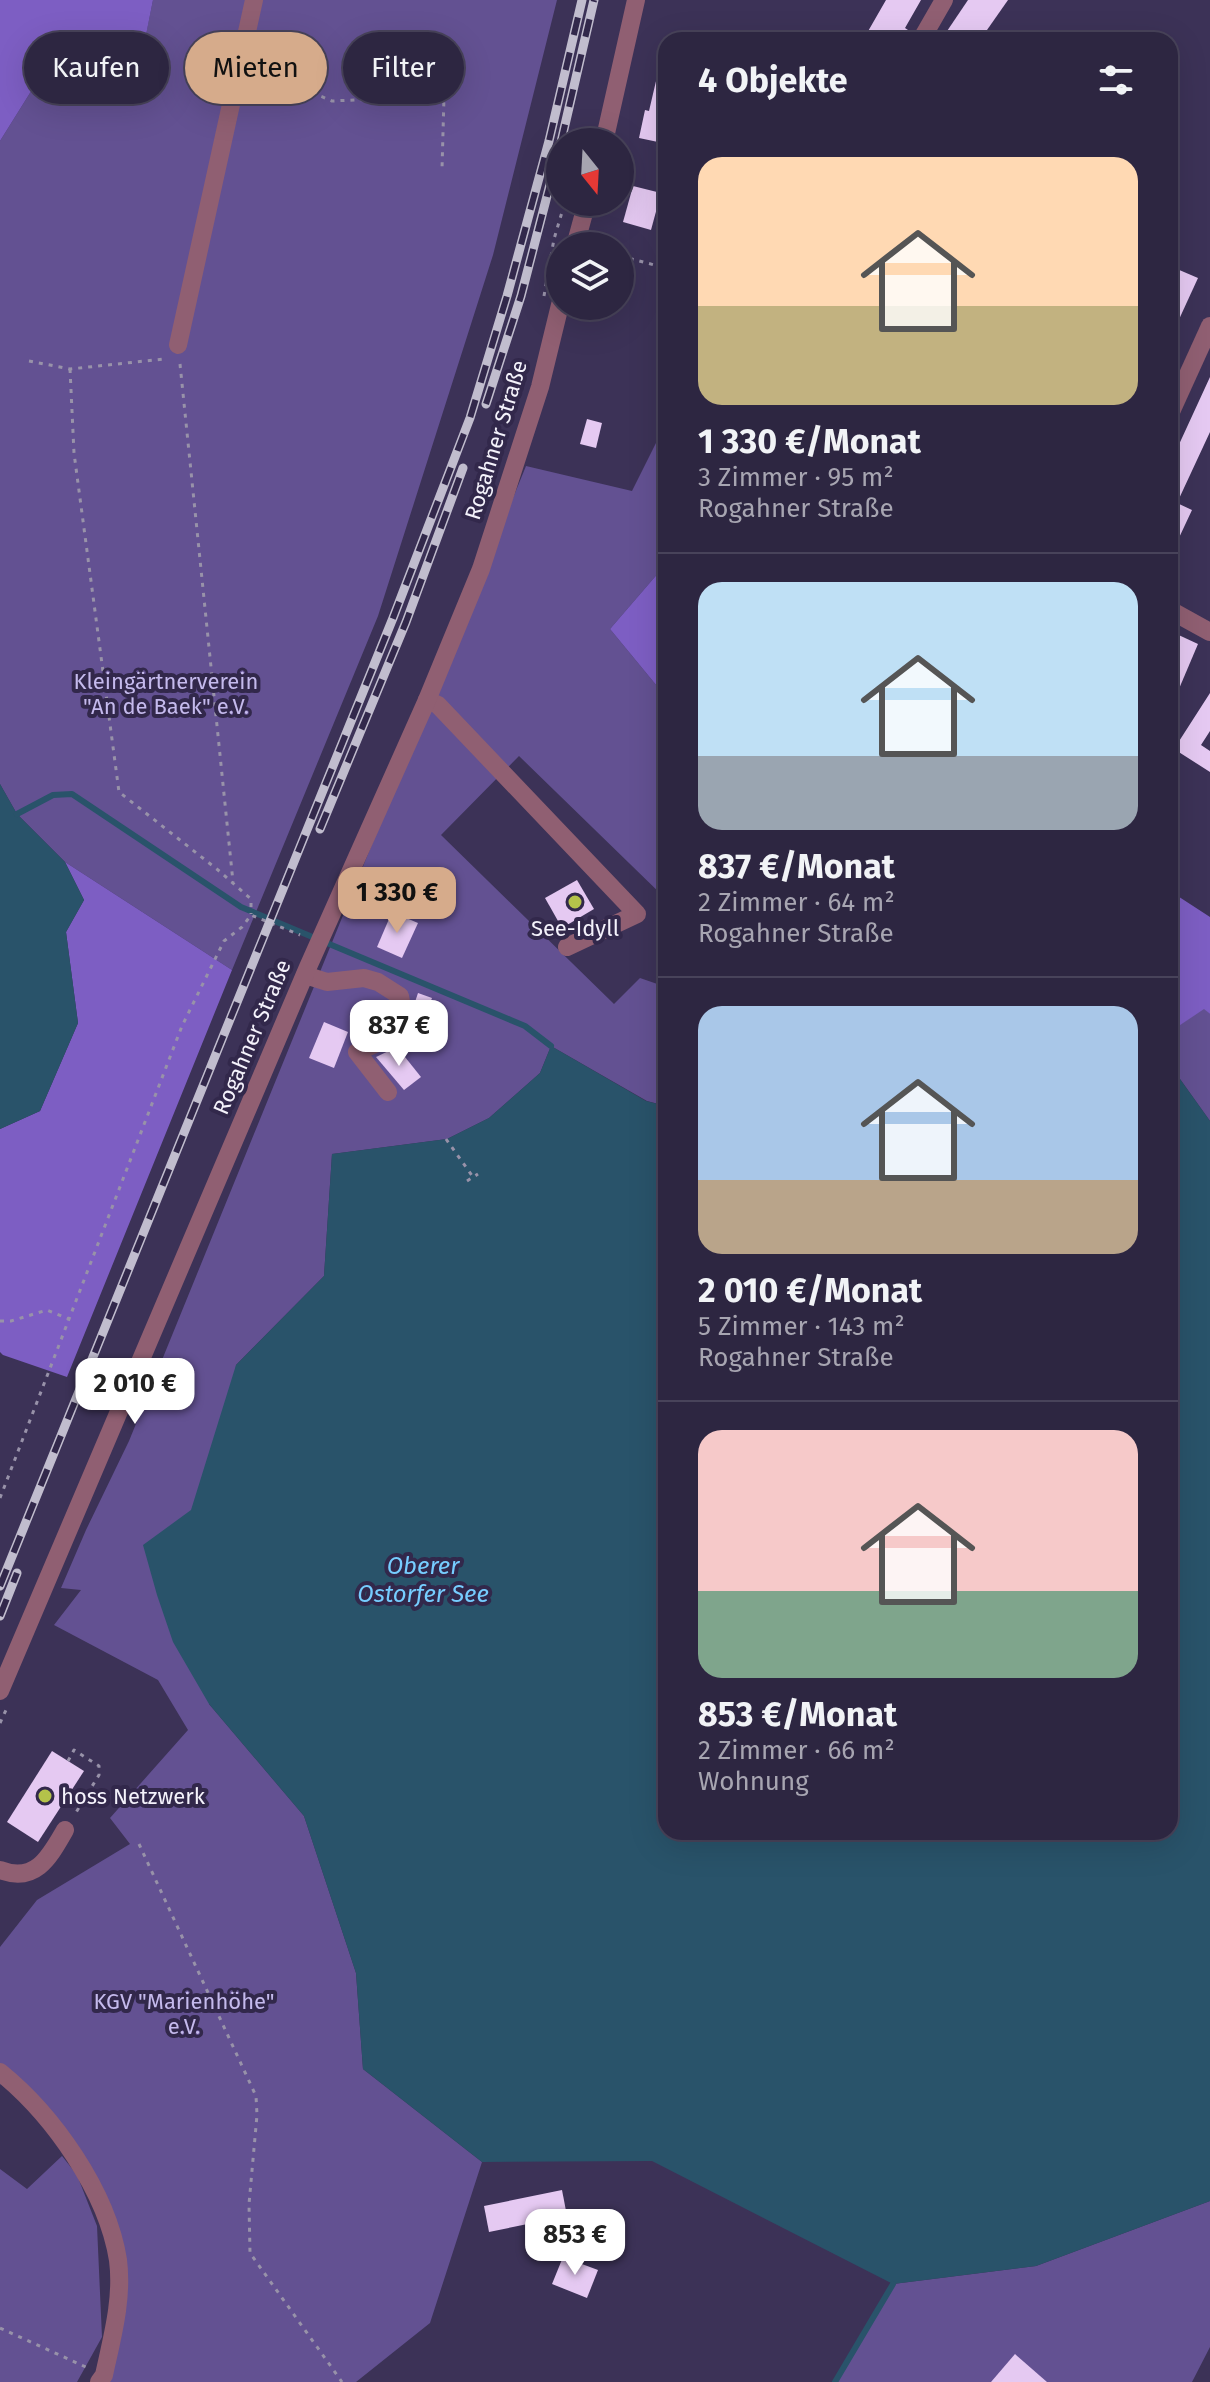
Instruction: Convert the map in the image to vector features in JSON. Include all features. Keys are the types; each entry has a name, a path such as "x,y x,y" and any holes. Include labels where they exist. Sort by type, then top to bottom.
{"street":[{"path":"246,32 254,0"},
{"path":"607,128 636,0"},
{"path":"926,32 944,0"},
{"path":"178,345 230,104"},
{"name":"Rogahner Straße","path":"0,1691 481,569 540,387 549,320"},
{"path":"1178,396 1210,326"},
{"path":"1178,614 1210,632"},
{"path":"427,700 438,705 637,914 567,947"},
{"path":"308,968 327,982 364,978 378,982 400,996 403,1013 395,1035 357,1052 388,1092"},
{"path":"0,1870 26,1874 47,1861 65,1830"},
{"path":"0,2072 37,2107 74,2154 104,2211 118,2261 117,2314 102,2378"}],"path":[{"path":"327,99 444,96 442,169"},
{"path":"634,260 658,266"},
{"path":"29,361 70,369 162,360 178,345"},
{"path":"178,345 233,882"},
{"path":"0,1498 182,1026 224,941 242,927 251,915 251,899 233,882 119,792 74,453 70,369"},
{"path":"251,915 300,935"},
{"path":"446,1139 473,1177"},
{"path":"467,1181 478,1174"},
{"path":"0,1321 11,1321 47,1310 69,1319"},
{"path":"65,1830 99,1775 99,1766 74,1750 68,1761"},
{"path":"139,1844 256,2096 249,2204 250,2253 342,2382"},
{"path":"0,2328 102,2378"}],"green space":[{"name":"Kleingärtnerverein \"An de Baek\" e.V.","path":"153,0 557,0 493,255 378,616 232,970 65,862 17,814 0,784 0,141 24,103 169,104 169,32 146,32"},
{"name":"KGV \"Marienhöhe\" e.V.","path":"658,439 658,573 610,629 658,687 658,891 519,756 441,835 614,1004 640,978 658,984 658,1104 647,1101 551,1046 540,1073 489,1118 447,1139 332,1154 324,1276 236,1365 209,1704 304,1816 356,1973 363,2069 482,2162 430,2323 356,2382 99,2382 118,2261 74,2154 5,2077 0,2085 0,1947 37,1900 130,1844 110,1818 188,1730 158,1680 54,1625 81,1590 61,1588 129,1441 526,466 632,491"},
{"path":"1204,1008 1210,1014 1210,1121 1178,1076 1178,1026"},
{"path":"62,2156 77,2175 97,2226 102,2337 77,2382 0,2382 0,2169 27,2189"},
{"path":"1210,2201 1210,2347 1192,2382 835,2382 893,2284 1036,2266"}],"shaded area":[{"path":"0,0 153,0 147,32 24,32 24,103 0,141"},
{"path":"658,573 658,687 610,629"},
{"path":"65,862 232,970 67,1377 0,1352 0,1129 40,1111 78,1023 66,932 84,900"},
{"path":"1178,896 1210,917 1210,1014 1204,1009 1178,1027"}],"water":[{"path":"0,784 17,814 65,862 84,900 66,932 78,1023 40,1111 0,1129"},
{"name":"Oberer Ostorfer See","path":"551,1046 646,1101 658,1104 658,1840 1178,1840 1178,1076 1210,1121 1210,2201 1036,2266 893,2284 652,2161 482,2162 363,2069 356,1973 304,1816 209,1704 173,1642 143,1545 191,1510 236,1365 324,1276 332,1154 447,1139 489,1118 540,1073"}],"building":[{"path":"886,0 921,0 905,28 907,32 868,32"},
{"path":"968,0 1008,0 986,32 946,32"},
{"path":"658,73 658,142 639,138 645,110 649,111"},
{"path":"634,186 658,192 651,230 623,222 625,216 634,216"},
{"path":"1178,269 1198,278 1178,322"},
{"path":"1210,377 1210,432 1178,501 1178,447"},
{"path":"587,419 602,423 596,448 580,444"},
{"path":"1178,503 1192,510 1178,540"},
{"path":"1178,635 1198,644 1178,691"},
{"path":"1210,693 1210,731 1201,745 1210,751 1210,772 1178,752 1178,743"},
{"path":"577,880 594,909 562,928 545,898"},
{"path":"392,912 418,923 402,958 377,947"},
{"path":"418,993 432,998 427,1011 439,1015 425,1048 406,1040"},
{"path":"324,1022 348,1032 334,1068 309,1058"},
{"path":"397,1047 421,1077 404,1090 376,1057"},
{"name":"hoss Netzwerk","path":"52,1751 84,1771 38,1842 7,1822"},
{"path":"562,2190 567,2216 489,2232 484,2206"},
{"path":"563,2257 598,2270 587,2298 552,2284"},
{"path":"1015,2354 1047,2382 991,2382"}],"waterway":[{"path":"17,814 53,795 72,794 241,907 525,1026 551,1046"},
{"path":"835,2382 893,2284"}],"railway":[{"path":"0,1586 393,618 470,418 549,141 582,0"},
{"path":"564,128 594,0"},
{"path":"486,404 521,296 546,200"},
{"path":"320,829 406,622 463,468"},
{"path":"0,1616 17,1573"}],"place":[{"name":"See-Idyll","path":"575,902"},
{"name":"hoss Netzwerk","path":"45,1796"}]}
